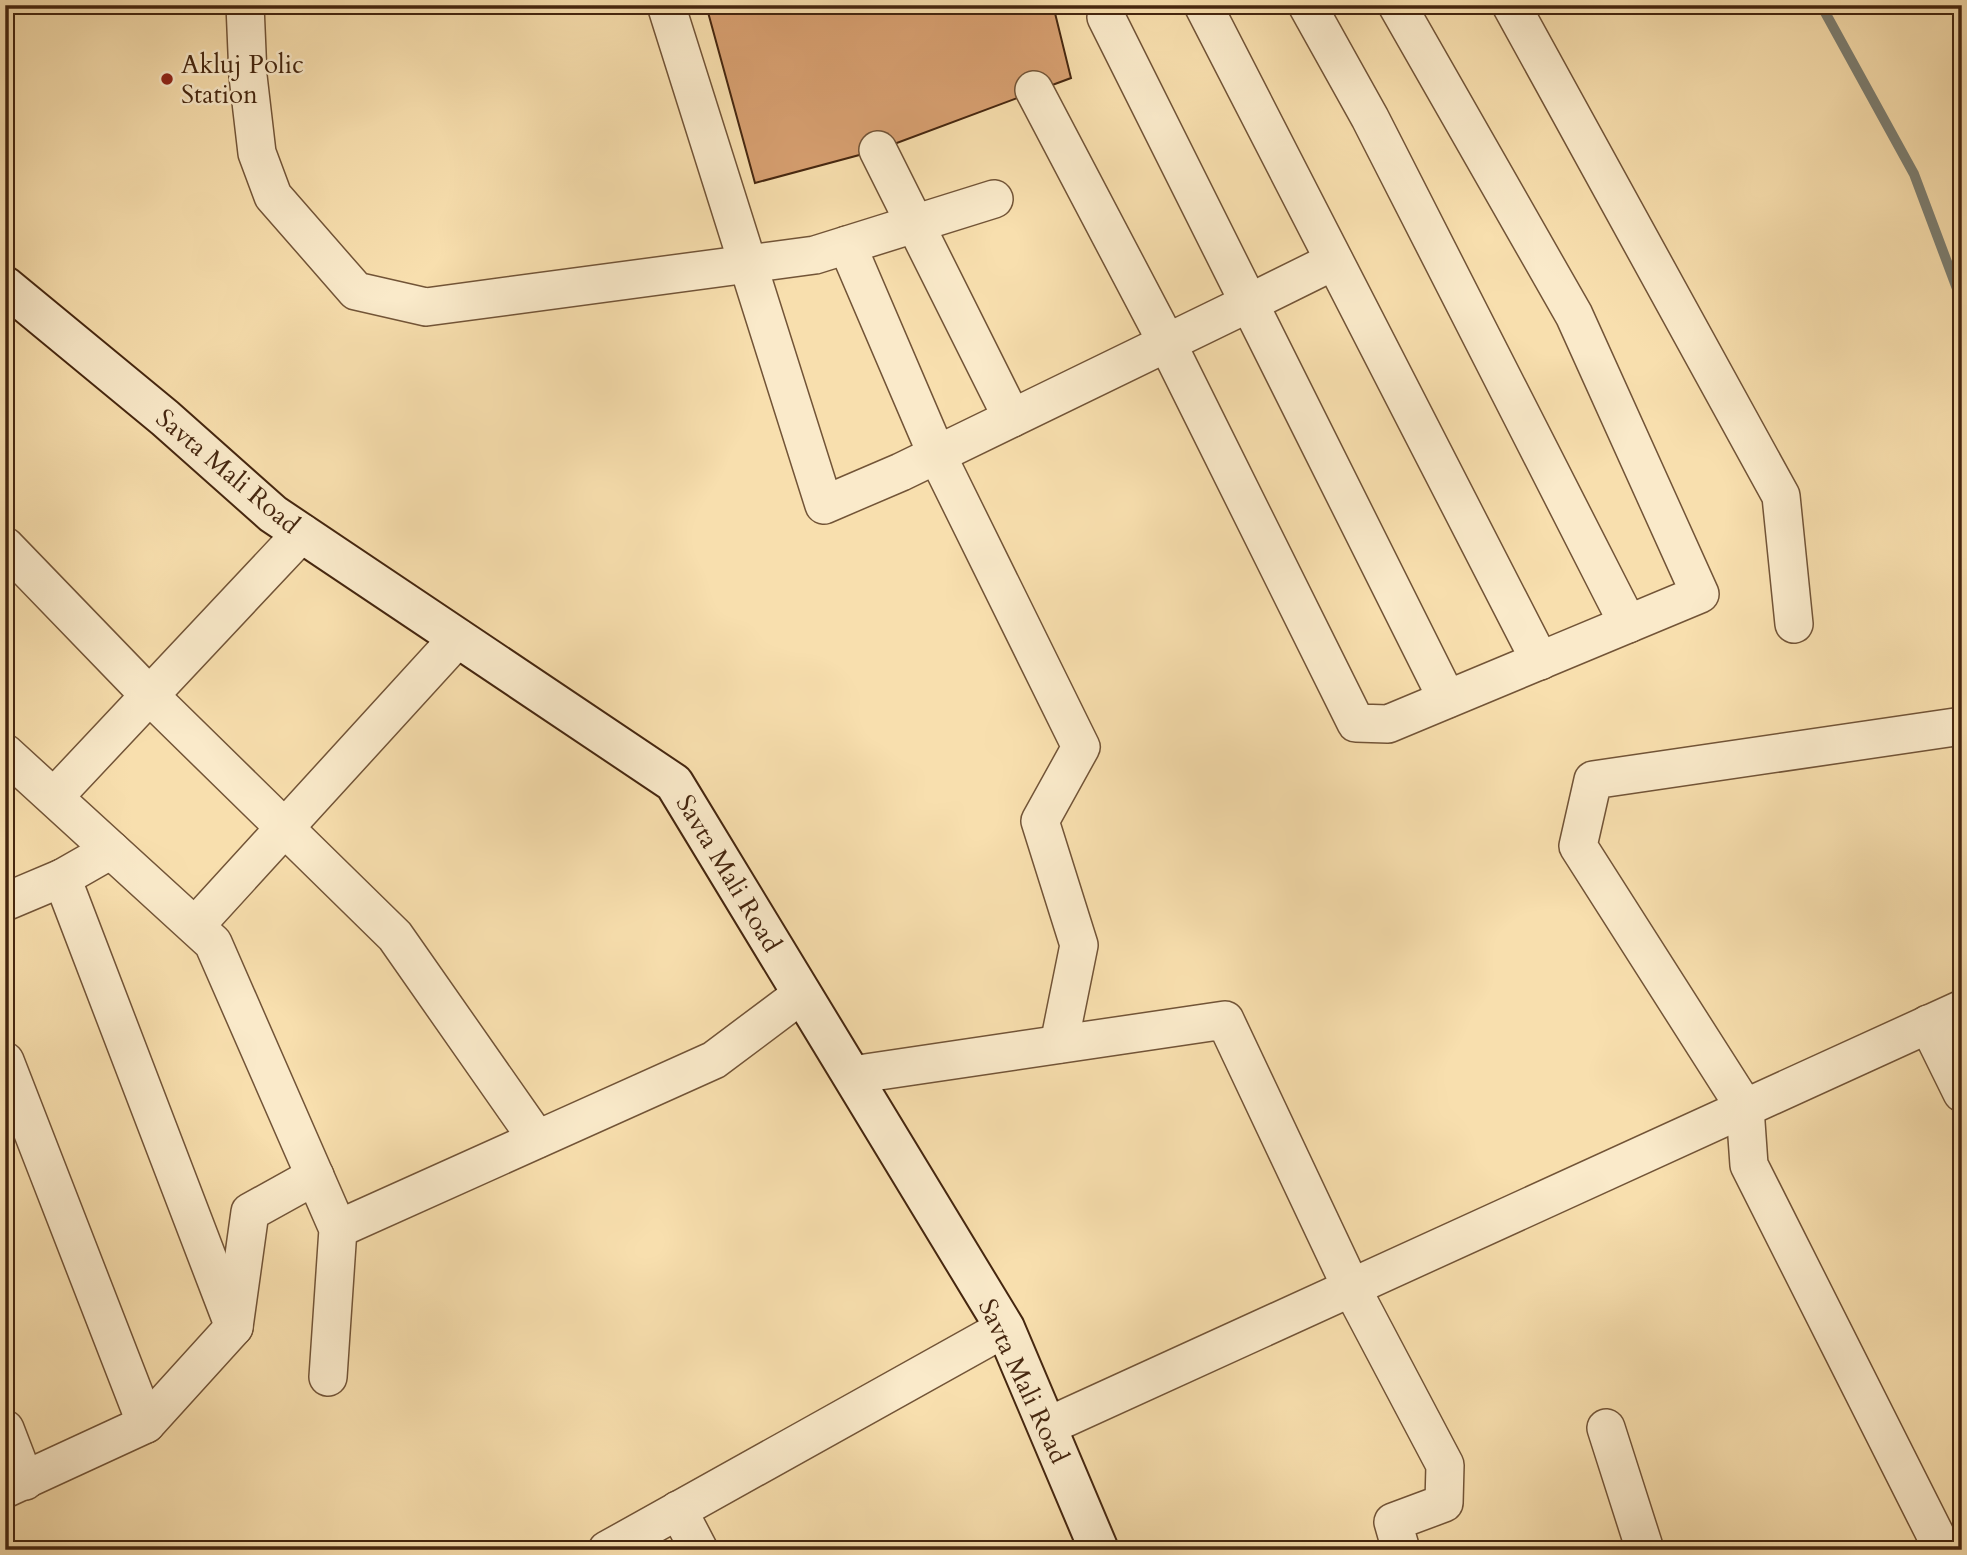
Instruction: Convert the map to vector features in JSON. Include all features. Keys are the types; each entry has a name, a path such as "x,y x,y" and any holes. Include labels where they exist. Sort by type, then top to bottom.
{"street":[{"path":"245,5 248,76 257,153 273,196 356,291 426,307 815,255 994,199"},
{"path":"666,5 824,505 937,455 1334,261"},
{"path":"1203,5 1540,660"},
{"path":"1307,5 1370,118 1628,624"},
{"path":"1034,90 1167,342 1356,723 1388,724 1700,594 1574,315 1397,5"},
{"path":"1511,5 1781,496 1794,624"},
{"path":"1106,17 1447,699"},
{"path":"878,150 1012,418"},
{"path":"847,245 937,455 1082,747 1040,821 1079,945 1059,1044"},
{"name":"Savta Mali Road","path":"5,286 165,418 274,514 674,783 1005,1328 1099,1550"},
{"path":"54,797 302,533"},
{"path":"5,546 150,696 395,936 537,1139"},
{"path":"195,926 458,638"},
{"path":"1943,1550 1749,1165 1745,1108 1578,846 1593,780 1962,726"},
{"path":"5,753 213,943 338,1229 328,1377"},
{"path":"5,902 62,878 111,850"},
{"path":"62,878 234,1327"},
{"path":"338,1229 714,1060 802,994"},
{"path":"1048,1426 1962,1009"},
{"path":"852,1075 1225,1020 1351,1287 1445,1465 1444,1503 1393,1522 1401,1550"},
{"path":"1928,1024 1962,1093"},
{"path":"5,1061 146,1424"},
{"path":"5,1429 15,1485 146,1424 234,1327 250,1212 315,1176"},
{"path":"607,1550 1005,1328"},
{"path":"1606,1428 1646,1550"},
{"path":"678,1510 699,1550"}],"building":[{"path":"706,5 1053,5 1071,78 878,150 755,183"}],"waterway":[{"path":"1821,5 1914,174 1962,302"}],"place":[{"name":"Akluj Polic Station","path":"167,79"}]}
